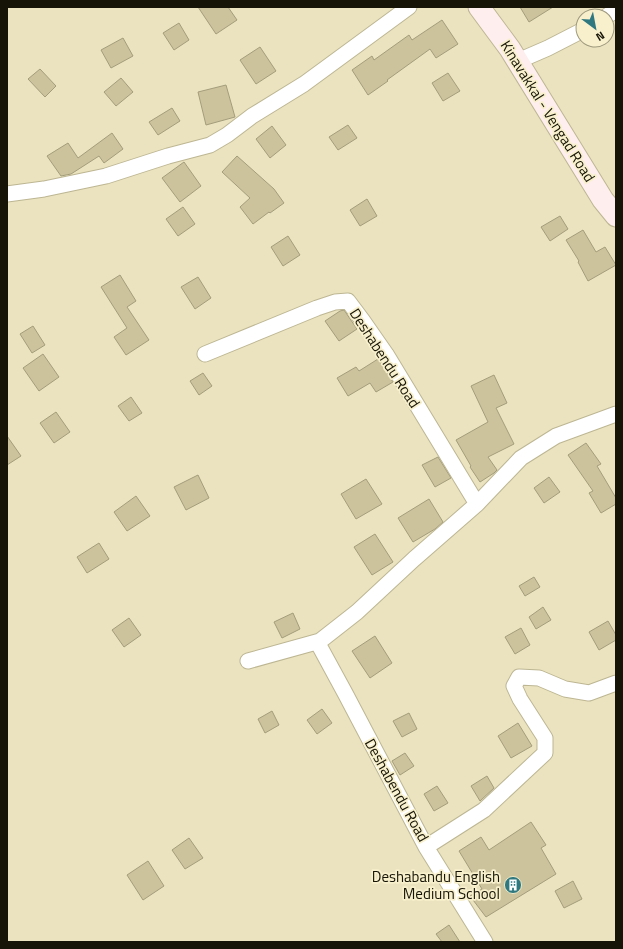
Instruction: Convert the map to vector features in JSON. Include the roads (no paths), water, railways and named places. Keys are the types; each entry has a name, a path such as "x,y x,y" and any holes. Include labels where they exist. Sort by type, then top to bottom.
{"main road":[{"name":"Kinavakkal - Vengad Road","path":"479,7 518,61 604,200 616,216"}],"street":[{"path":"7,194 44,189 106,176 168,156 210,145 227,135 252,116 304,84 409,7"},
{"path":"518,61 575,34"},
{"name":"Deshabendu Road","path":"205,354 317,308 335,302 348,301 386,354 477,504"},
{"path":"248,661 320,641 357,612 414,559 477,504 521,458 556,436 616,414"},
{"name":"Deshabendu Road","path":"320,641 320,647 426,847 484,810 545,753 545,738 520,699 514,686 519,677 539,678 565,689 589,693 616,683"},
{"path":"426,847 485,942"}],"place":[{"name":"Deshabandu English Medium School","path":"513,885"}]}
